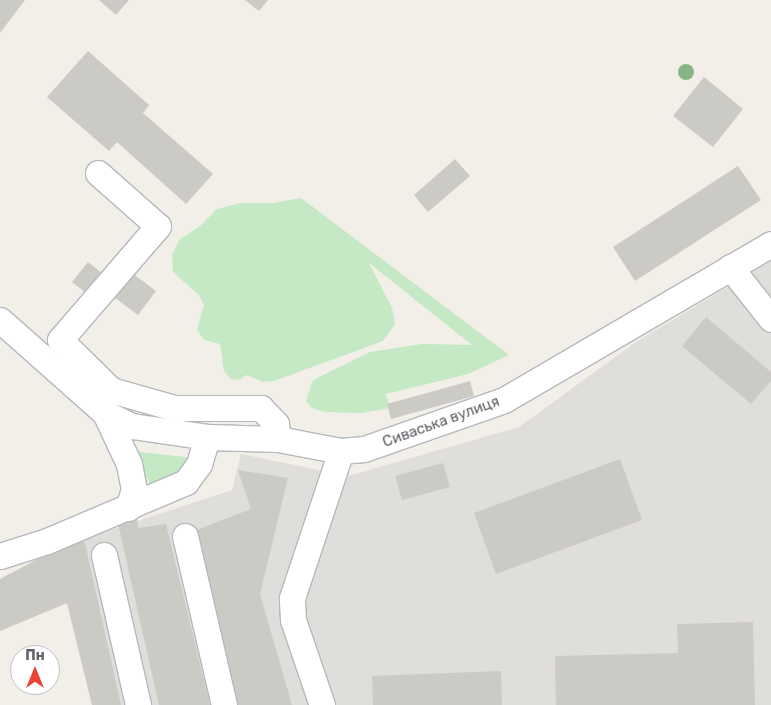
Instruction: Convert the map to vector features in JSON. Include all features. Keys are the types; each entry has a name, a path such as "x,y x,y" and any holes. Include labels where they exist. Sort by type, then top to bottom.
{"street":[{"path":"98,173 158,226 60,340 111,390 174,408 261,408 276,424 278,439"},
{"name":"Сиваська вулиця","path":"105,413 132,426 207,437 278,439 341,451 364,449 504,400 771,244"},
{"path":"730,267 771,318"},
{"path":"0,320 105,413 129,464 134,489 128,508"},
{"path":"0,556 47,542 186,482 199,464 207,437"},
{"path":"322,705 293,620 292,598 341,451"},
{"path":"184,536 224,705"},
{"path":"104,555 138,705"}],"shaded area":[{"path":"771,261 771,705 92,705 67,603 0,631 62,546 232,490 241,454 348,476 519,427 636,342"}],"green space":[{"path":"301,198 509,355 468,374 386,394 390,408 361,413 324,412 312,408 306,401 313,380 370,352 422,344 472,345 369,263 392,308 395,324 383,341 274,381 263,382 247,375 239,380 231,379 224,371 220,344 204,340 197,330 204,305 199,295 173,272 172,255 179,240 200,226 217,209 241,203 273,203"},
{"path":"132,451 194,458 174,480 153,489"}],"building":[{"path":"0,0 25,0 0,33"},
{"path":"99,0 129,0 116,15"},
{"path":"245,0 268,0 259,11"},
{"path":"88,51 149,105 143,113 213,174 186,204 117,142 109,151 47,97"},
{"path":"704,77 743,109 713,147 673,116"},
{"path":"455,159 470,176 428,212 414,195"},
{"path":"738,166 761,200 635,281 613,247"},
{"path":"88,262 103,274 86,293 72,282"},
{"path":"128,270 156,291 138,315 110,294"},
{"path":"706,317 771,372 771,381 751,404 682,346"},
{"path":"470,381 474,396 391,419 387,404"},
{"path":"620,459 642,520 496,574 474,513"},
{"path":"443,463 450,487 402,500 395,476"},
{"path":"238,470 288,478 260,594 292,705 235,705 194,531 251,509"},
{"path":"137,515 138,528 166,524 210,705 159,705 117,519"},
{"path":"84,539 121,705 92,705 67,603 0,631 0,579 62,546"},
{"path":"753,622 755,705 556,705 555,656 678,653 677,624"},
{"path":"501,671 502,705 373,705 372,676"}]}
